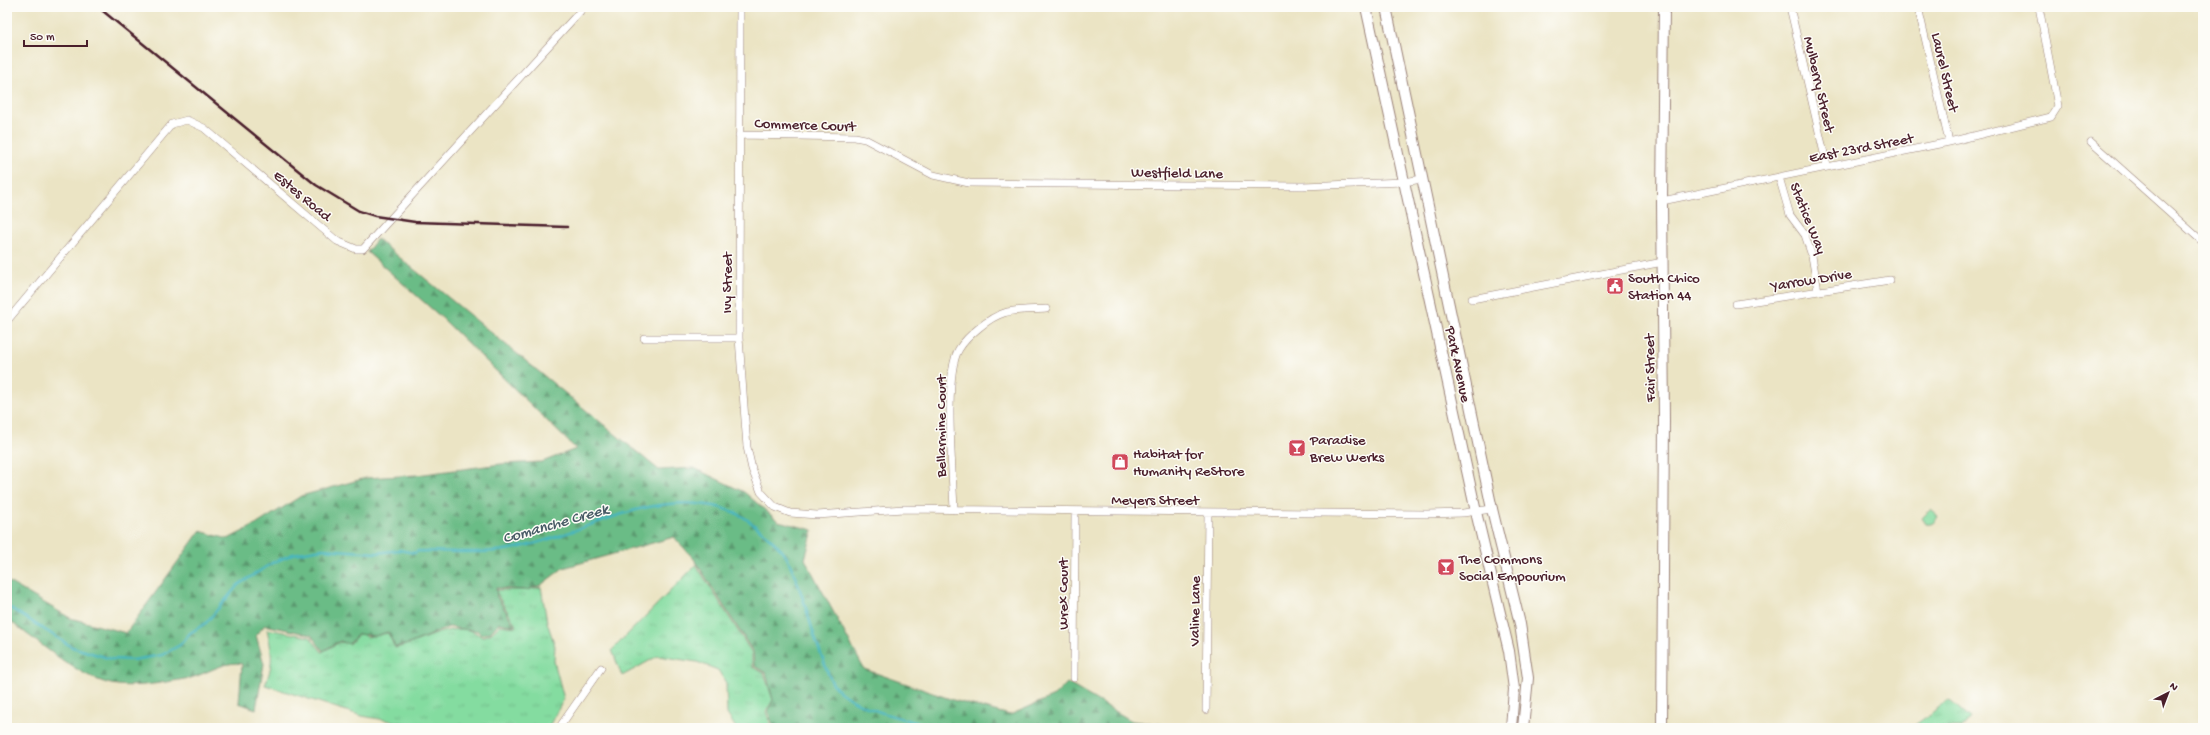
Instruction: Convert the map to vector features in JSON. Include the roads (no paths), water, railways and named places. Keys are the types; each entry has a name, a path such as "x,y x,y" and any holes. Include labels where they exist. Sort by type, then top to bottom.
{"main road":[{"name":"Park Avenue","path":"1366,7 1476,512 1509,651 1514,689 1510,728"},
{"name":"Park Avenue","path":"1386,7 1492,509 1527,659 1528,678 1523,728"},
{"name":"Fair Street","path":"1662,728 1664,419 1662,202 1664,7"}],"street":[{"name":"Estes Road","path":"7,321 172,124 187,120 204,128 337,241 356,249 363,249 584,7"},
{"name":"Ivy Street","path":"740,7 739,338 746,447 760,492 775,507 790,512 817,515"},
{"name":"Mulberry Street","path":"1790,7 1826,166"},
{"name":"Laurel Street","path":"1918,7 1949,142"},
{"name":"East 23rd Street","path":"1662,202 1826,166 1949,142 2044,120 2051,117 2058,106 2039,7"},
{"name":"Commerce Court","path":"739,135 865,139 933,175"},
{"path":"2091,142 2203,242"},
{"name":"Westfield Lane","path":"933,175 969,183 1303,186 1404,182 1422,179"},
{"name":"Statice Way","path":"1779,177 1790,215 1805,235 1810,249 1818,291"},
{"path":"1472,299 1663,262"},
{"name":"Yarrow Drive","path":"1736,304 1890,280"},
{"name":"Bellarmine Court","path":"954,510 950,395 953,372 959,349 976,330 1003,313 1046,308"},
{"path":"644,338 739,338"},
{"name":"Meyers Street","path":"817,515 869,510 1427,514 1476,512 1492,509"},
{"name":"Wrex Court","path":"1074,678 1075,511"},
{"name":"Valine Lane","path":"1206,710 1208,512"},
{"path":"559,728 601,668"}],"waterway":[{"name":"Comanche Creek","path":"7,606 72,647 111,659 133,660 162,655 180,645 190,633 206,623 238,585 272,563 293,554 322,549 377,553 399,550 415,553 418,551 479,552 504,550 540,542 610,518 658,505 682,503 715,506 743,517 765,534 784,553 793,570 817,645 829,677 835,687 857,703 888,715 948,728"}],"railway":[{"path":"98,7 316,185 359,211 375,216 415,222 567,227"}],"place":[{"name":"South Chico Station 44","path":"1615,286"},
{"name":"Paradise Brew Werks","path":"1297,448"},
{"name":"Habitat for Humanity ReStore","path":"1120,462"},
{"name":"The Commons Social Empourium","path":"1446,567"}]}
